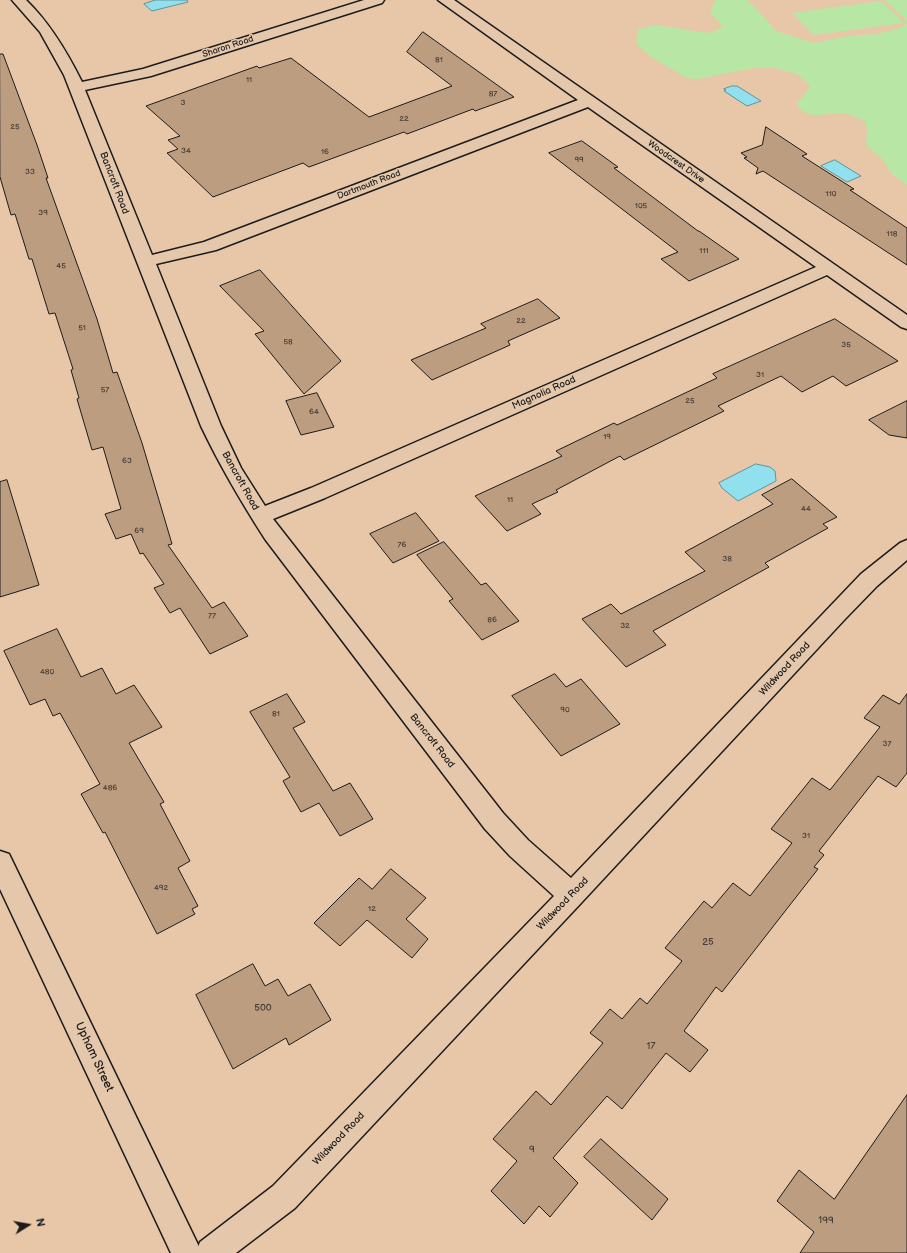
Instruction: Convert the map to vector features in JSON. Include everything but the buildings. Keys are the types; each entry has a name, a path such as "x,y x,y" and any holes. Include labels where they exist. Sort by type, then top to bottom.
{"street":[{"name":"Bancroft Road","path":"19,0 38,19 53,40 77,87 211,426 232,469 260,516 287,554 494,821 519,848 572,895"},
{"name":"Sharon Road","path":"77,87 146,73 377,0"},
{"name":"Woodcrest Drive","path":"453,1 589,101 907,323"},
{"name":"Dartmouth Road","path":"145,262 210,246 589,101"},
{"name":"Magnolia Road","path":"260,516 318,494 828,268"},
{"name":"Wildwood Road","path":"211,1253 284,1197 572,895 869,580 907,548"},
{"name":"Upham Street","path":"0,862 187,1253"}],"green space":[{"path":"716,0 747,0 776,31 814,43 848,36 876,34 900,28 907,23 907,185 891,173 882,159 866,145 867,130 865,121 852,115 840,113 812,115 800,109 796,103 802,98 810,86 799,75 776,68 754,68 697,79 686,78 650,56 636,44 638,29 656,25 708,33 723,27 710,12"},
{"path":"884,0 907,0 907,21 887,2"},
{"path":"881,1 904,23 814,35 792,13"}],"water":[{"path":"156,0 187,0 188,2 152,11 144,4"},
{"path":"737,86 761,101 747,106 724,91 726,90 724,89"},
{"path":"835,160 861,176 847,182 821,166"},
{"path":"756,464 770,467 775,471 776,481 738,501 722,488 719,483"}]}
